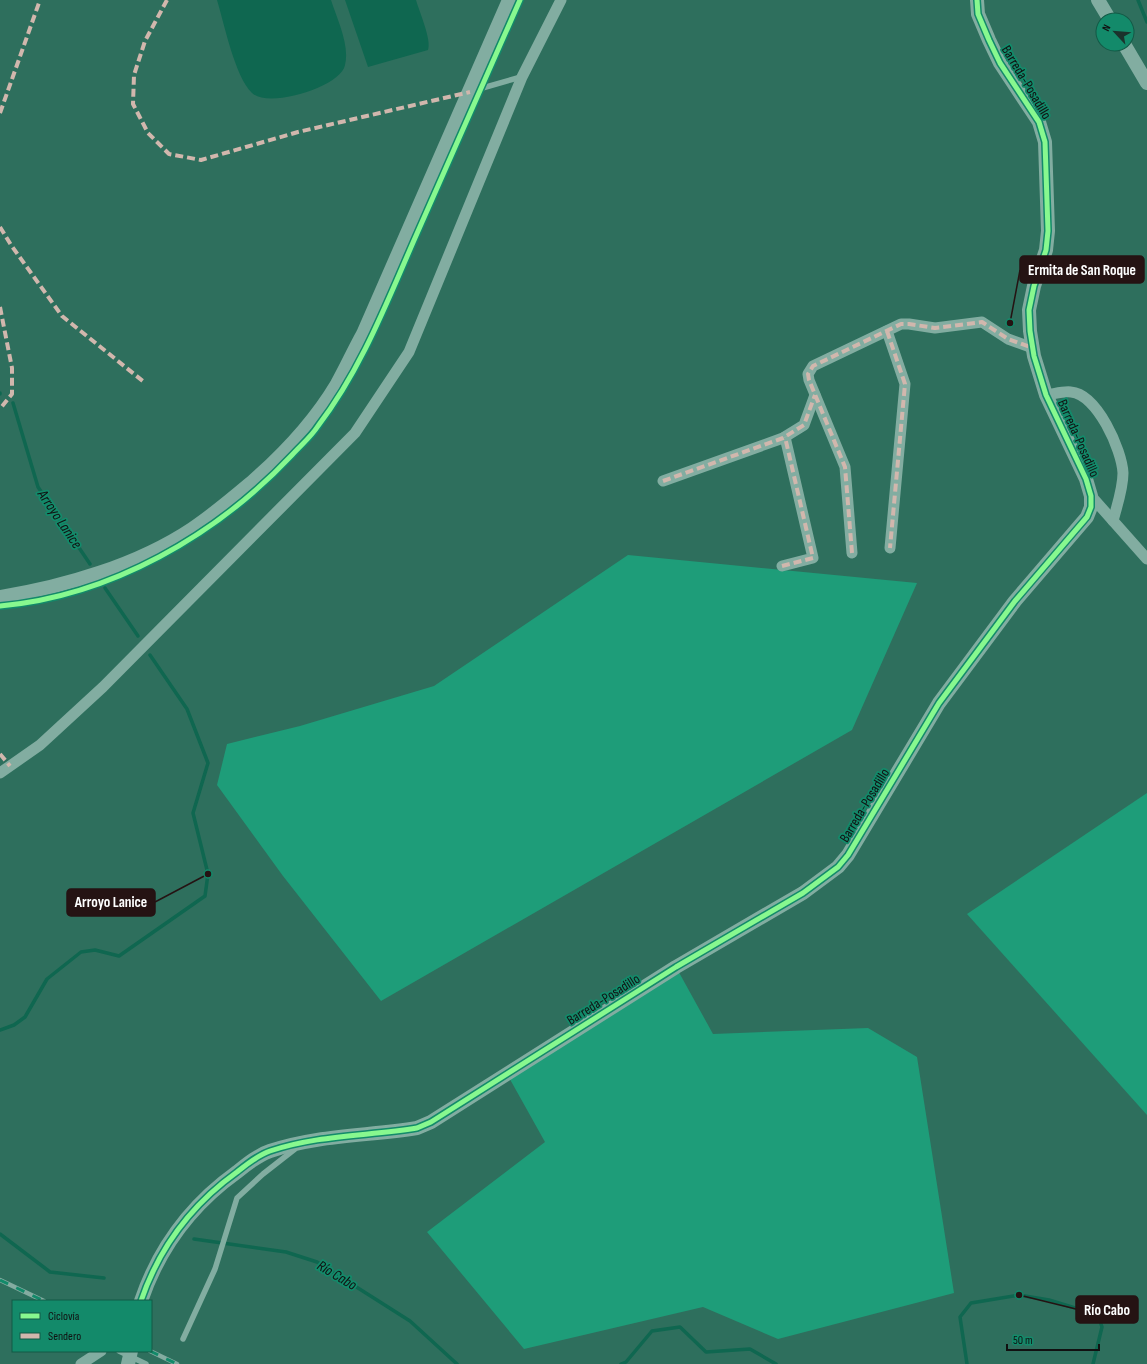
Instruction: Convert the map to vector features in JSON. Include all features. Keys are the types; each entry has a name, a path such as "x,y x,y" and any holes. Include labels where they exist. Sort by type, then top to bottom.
{"street":[{"path":"0,597 58,586 107,570 141,556 191,529 235,497 270,466 301,433 336,385 363,334 509,0"},
{"path":"0,773 40,745 103,687 355,433 409,352 522,77 561,0"},
{"name":"Barreda-Posadillo","path":"142,1300 162,1253 179,1227 201,1201 252,1161 269,1152 303,1142 416,1128 431,1122 676,967 803,893 838,867 856,844 939,703 1015,601 1088,517 1091,507 1091,496 1086,479 1046,395 1033,348 1030,331 1029,310 1034,286 1046,250 1048,231 1045,142 1039,122 1000,63 988,40 978,14 977,0"},
{"path":"1098,0 1105,12"},
{"path":"1131,52 1142,65 1147,83"},
{"path":"852,553 845,466 809,380 808,374 813,366 901,324 935,328 982,322 1008,339 1033,348"},
{"path":"887,331 905,384 890,548"},
{"path":"1046,395 1072,392 1084,398 1095,408 1114,438 1122,460 1122,473 1121,491 1113,521"},
{"path":"663,481 785,437 804,425 815,395"},
{"path":"782,566 812,558 785,437"},
{"path":"1091,496 1147,559"},
{"path":"81,1364 99,1352"},
{"path":"128,1364 131,1352"}],"lane":[{"path":"470,92 522,77"},
{"path":"183,1339 215,1269 237,1198 263,1174 303,1142"},
{"path":"122,1352 146,1364"}],"shaded area":[{"path":"217,0 331,0 346,49 345,65 341,73 331,81 318,88 287,97 260,97 252,93 240,75 235,63"},
{"path":"345,0 416,0 427,33 429,45 428,50 368,67"},
{"path":"628,555 917,583 852,730 381,1001 283,876 217,785 227,744 300,726 434,686"},
{"path":"1147,793 1147,1115 967,914"},
{"path":"676,967 713,1034 868,1028 917,1057 954,1293 778,1339 703,1307 524,1349 427,1232 545,1142 507,1074"}],"waterway":[{"path":"1138,0 1147,22"},
{"name":"Arroyo Lanice","path":"13,403 38,487 90,564"},
{"name":"Arroyo Lanice","path":"105,588 138,636"},
{"name":"Arroyo Lanice","path":"0,1030 14,1025 25,1017 47,979 81,952 95,950 119,956 205,896 208,874 193,813 208,763 187,709 150,655"},
{"name":"Río Cabo","path":"0,1234 50,1272 104,1278"},
{"name":"Río Cabo","path":"194,1239 286,1252 317,1262 410,1321 457,1364"},
{"name":"Río Cabo","path":"967,1364 960,1317 971,1303 1019,1295 1049,1300 1098,1315 1102,1327 1093,1364"},
{"name":"Río Cabo","path":"621,1364 626,1362 652,1331 680,1327 706,1352 750,1349 776,1364"}],"railway":[{"path":"0,1280 42,1300"},
{"path":"152,1352 177,1364"}],"marked path":[{"path":"0,113 40,0"},
{"path":"167,0 145,41 134,75 133,104 148,133 169,154 201,160 298,132 470,92"},
{"path":"0,227 11,245 62,316 144,382"},
{"path":"0,307 12,368 12,394 0,409"},
{"path":"852,553 845,467 809,380 808,374 813,366 901,324 935,328 982,322 1008,339 1033,348"},
{"path":"887,331 905,384 890,548"},
{"path":"663,481 783,438 804,425 815,395"},
{"path":"782,566 813,558 785,437"},
{"path":"0,754 10,766"}],"cycle path":[{"path":"0,606 41,600 82,589 121,575 160,557 196,535 230,511 262,484 312,434 347,382 372,335 520,0"},
{"path":"141,1300 157,1263 178,1229 191,1213 220,1185 257,1157 270,1151 306,1142 343,1136 399,1131 417,1128 431,1122 676,967 803,893 838,867 848,855 939,703 1015,601 1087,517 1091,507 1091,496 1086,479 1046,395 1034,356 1030,331 1029,310 1034,286 1046,250 1048,231 1045,142 1039,122 1000,63 978,14 977,0"}],"place":[{"name":"Ermita de San Roque","path":"1010,323"},
{"name":"Arroyo Lanice","path":"208,874"},
{"name":"Río Cabo","path":"1019,1295"}]}
